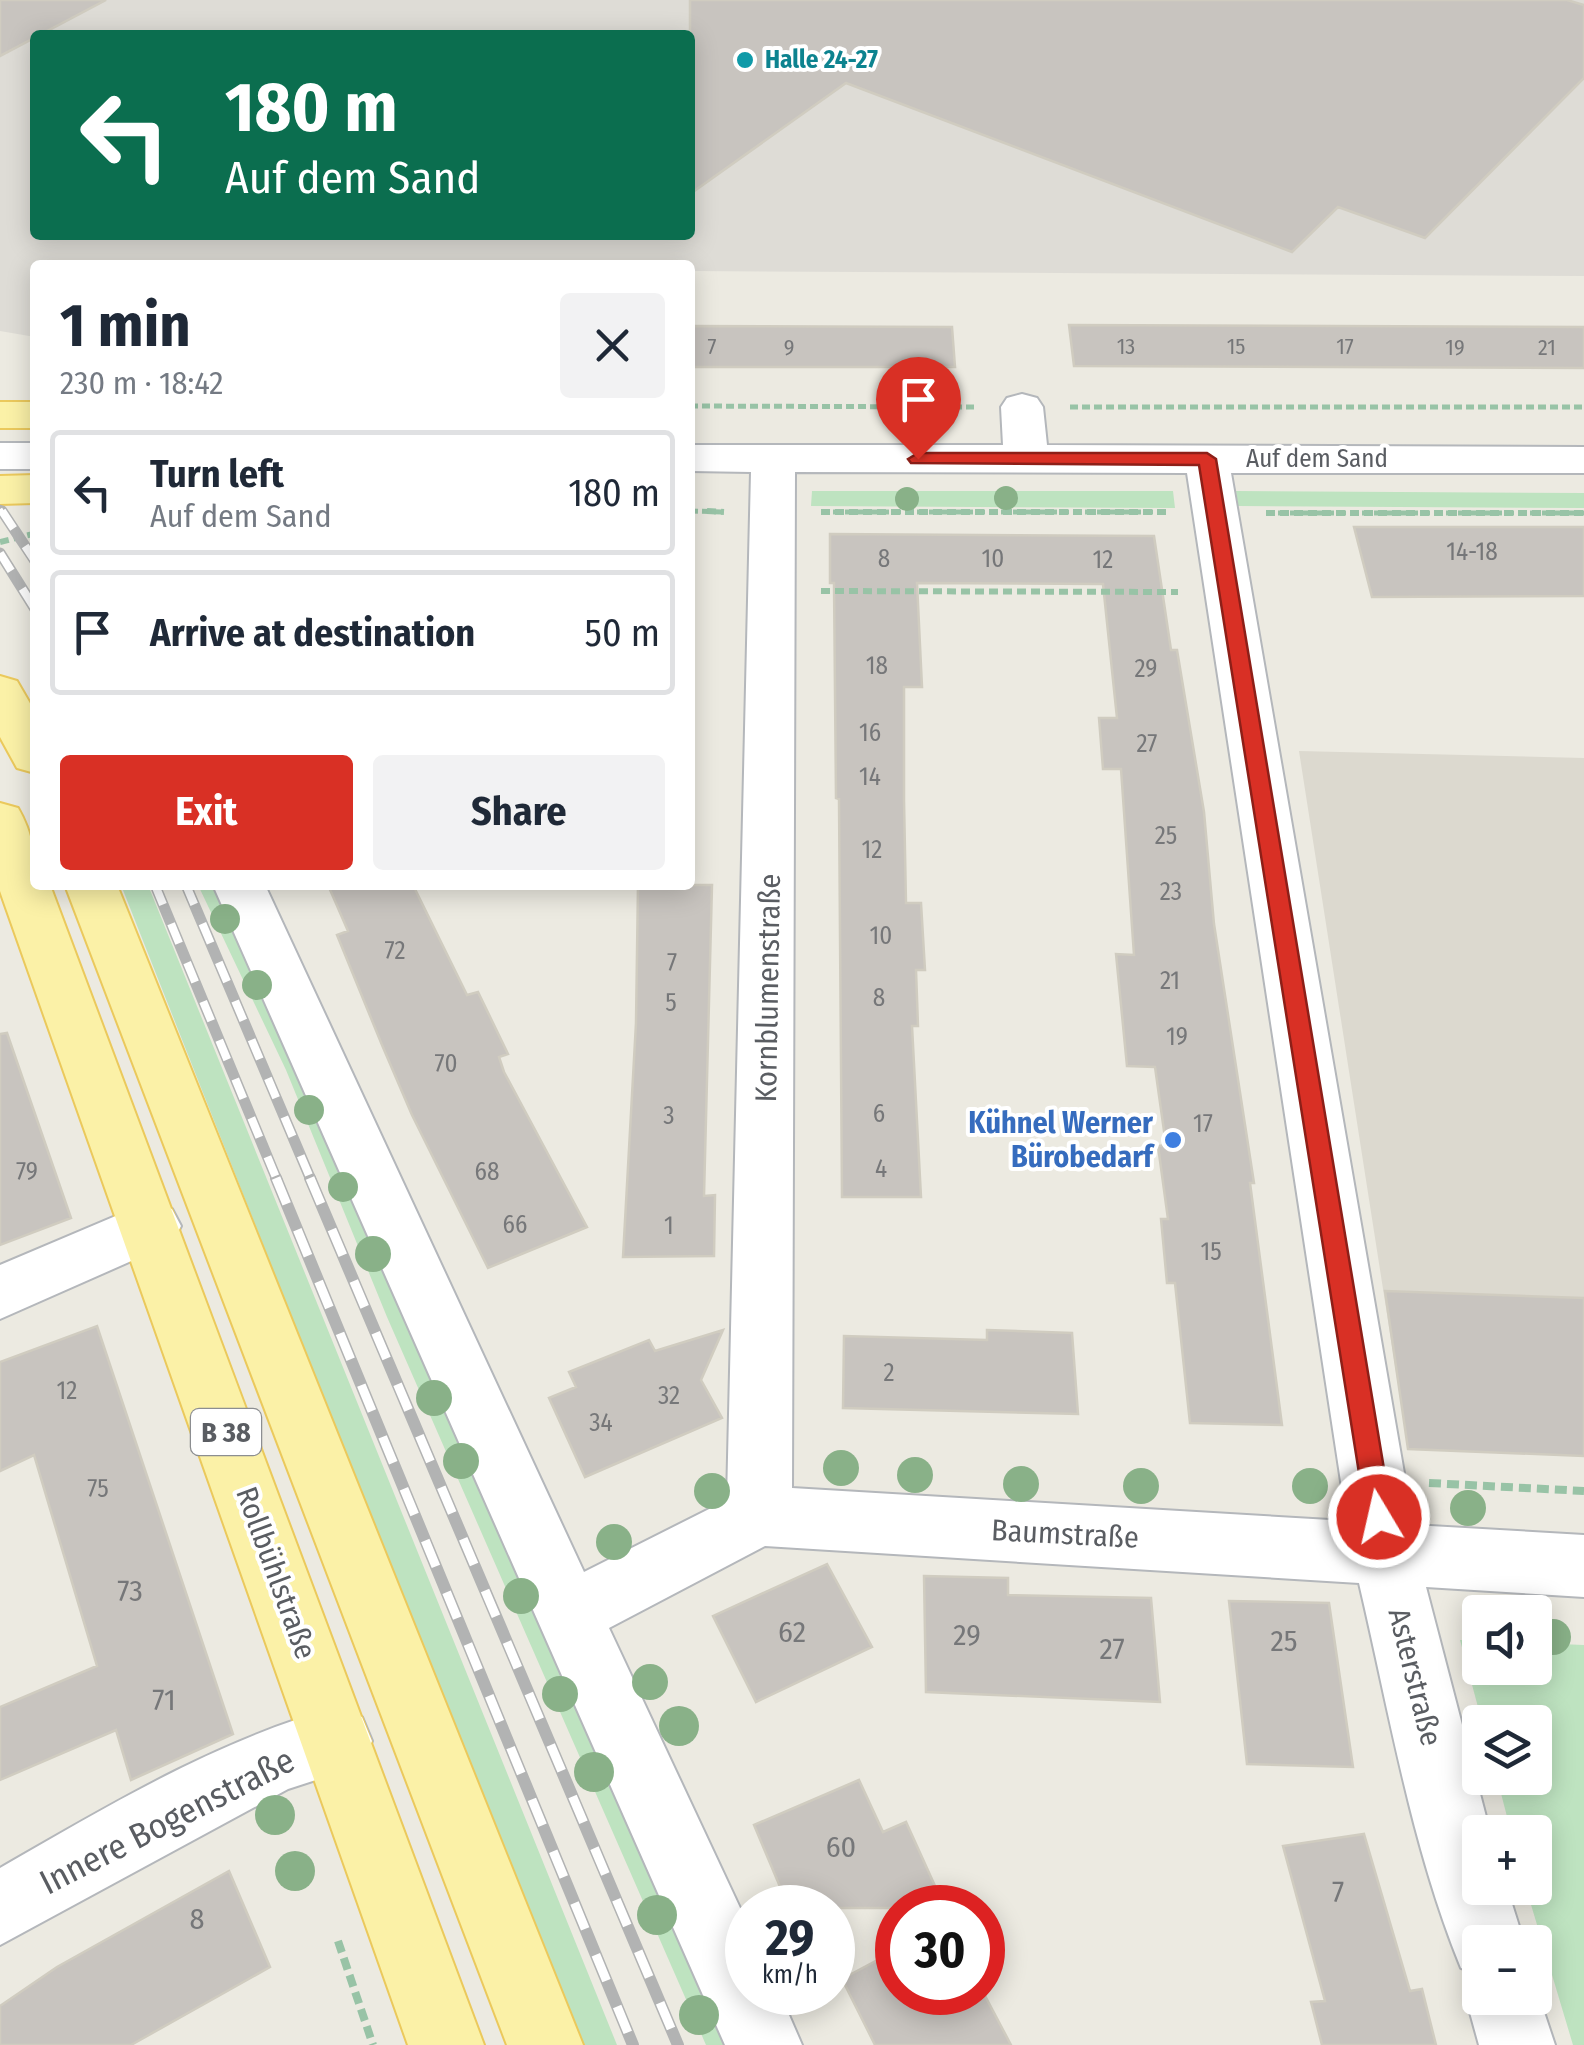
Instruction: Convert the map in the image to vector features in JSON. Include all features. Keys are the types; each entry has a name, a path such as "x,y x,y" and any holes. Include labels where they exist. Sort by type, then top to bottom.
{"main road":[{"path":"0,415 30,415"},
{"path":"0,490 30,489"},
{"path":"0,693 30,747"},
{"name":"Rollbühlstraße","path":"0,821 125,1239 306,1750 446,2045"},
{"name":"B 38","path":"93,890 545,2045"}],"street":[{"path":"1022,406 1026,459"},
{"path":"0,456 30,456"},
{"name":"Auf dem Sand","path":"695,460 773,485 1026,459 1212,486 1584,460"},
{"name":"Kornblumenstraße","path":"759,1516 773,485"},
{"name":"Asterstraße","path":"1212,486 1385,1553 1448,1811 1482,1925"},
{"path":"241,890 764,2045"},
{"path":"0,1293 125,1239"},
{"path":"569,1614 759,1516"},
{"name":"Baumstraße","path":"759,1516 1584,1566"},
{"name":"Innere Bogenstraße","path":"0,1909 121,1838 306,1750"},
{"path":"1508,2015 1517,2045"}],"path":[{"path":"695,406 1584,407"},
{"path":"695,509 773,485 1212,486 1584,514"},
{"path":"0,542 30,534"},
{"path":"774,591 1229,592"},
{"path":"1373,1480 1584,1491"}],"shaded area":[{"path":"0,0 1584,0 1584,276 695,271 695,260 30,260 30,336 0,331"},
{"path":"1299,751 1584,758 1584,1456 1408,1449"}],"green space":[{"path":"812,491 1173,491 1175,508 811,506"},
{"path":"1236,491 1584,493 1584,508 1238,506"},
{"path":"123,890 150,890 617,2045 579,2045"},
{"path":"200,890 221,890 724,2045 706,2045 387,1317 286,1070"},
{"path":"1552,1644 1584,1645 1584,2045 1573,2045 1552,1975 1552,1925 1537,1925 1531,1905 1552,1905 1552,1815 1507,1815 1501,1795 1552,1795 1552,1705 1477,1705 1472,1685 1552,1685"}],"building":[{"path":"0,0 106,0 49,30 30,30 30,40 0,56"},
{"path":"690,0 1567,0 1584,5 1584,78 1425,238 1338,207 1292,252 846,83 695,190 695,30 690,30"},
{"path":"1069,325 1584,327 1584,368 1074,366"},
{"path":"695,326 952,327 955,367 695,367"},
{"path":"1354,527 1584,527 1584,596 1372,597"},
{"path":"830,534 1154,536 1171,650 1177,650 1204,812 1214,924 1254,1183 1250,1183 1282,1425 1190,1423 1175,1283 1167,1283 1161,1219 1168,1219 1158,1146 1166,1145 1155,1067 1127,1066 1116,954 1134,955 1121,769 1103,769 1099,718 1117,718 1103,584 917,583 922,687 904,687 904,800 906,903 921,903 925,970 916,970 918,1026 912,1026 921,1197 842,1197 839,799"},
{"path":"695,885 712,885 704,1196 715,1195 714,1256 623,1257 636,1023 638,890 695,890"},
{"path":"330,890 415,890 467,995 478,992 508,1054 499,1057 504,1072 587,1227 488,1268 382,1045 337,935 348,931"},
{"path":"7,1033 71,1218 0,1245 0,1034"},
{"path":"1385,1291 1584,1298 1584,1456 1408,1449"},
{"path":"97,1326 233,1734 131,1780 116,1730 0,1780 0,1707 97,1666 34,1455 0,1471 0,1362"},
{"path":"723,1330 701,1380 722,1418 585,1477 549,1398 576,1387 569,1372 649,1340 655,1351"},
{"path":"987,1330 1072,1333 1078,1414 843,1408 844,1336 987,1340"},
{"path":"827,1564 872,1647 756,1702 713,1616"},
{"path":"924,1576 1008,1578 1008,1595 1151,1598 1160,1702 926,1692"},
{"path":"1229,1601 1329,1603 1353,1767 1247,1764"},
{"path":"859,1780 883,1832 906,1822 935,1885 875,1885 875,1908 855,1908 855,1885 779,1885 754,1825"},
{"path":"1364,1834 1410,1991 1422,1989 1436,2045 1322,2045 1311,2002 1325,2001 1283,1846"},
{"path":"229,1871 270,1967 131,2045 0,2045 0,2006 57,1967"},
{"path":"875,1961 875,2015 995,2015 1011,2045 875,2045 855,2005 855,1972"}],"railway":[{"path":"0,509 3,514"},
{"path":"2,511 30,553"},
{"path":"0,553 30,601"},
{"path":"157,890 277,1180"},
{"path":"188,890 311,1180"},
{"path":"276,1178 633,2045"},
{"path":"310,1178 678,2045"}],"place":[{"name":"Halle 24-27","path":"745,60"},
{"name":"Kühnel Werner Bürobedarf","path":"1173,1140"}],"route":[{"path":"918,459 1207,459 1379,1517"}]}
